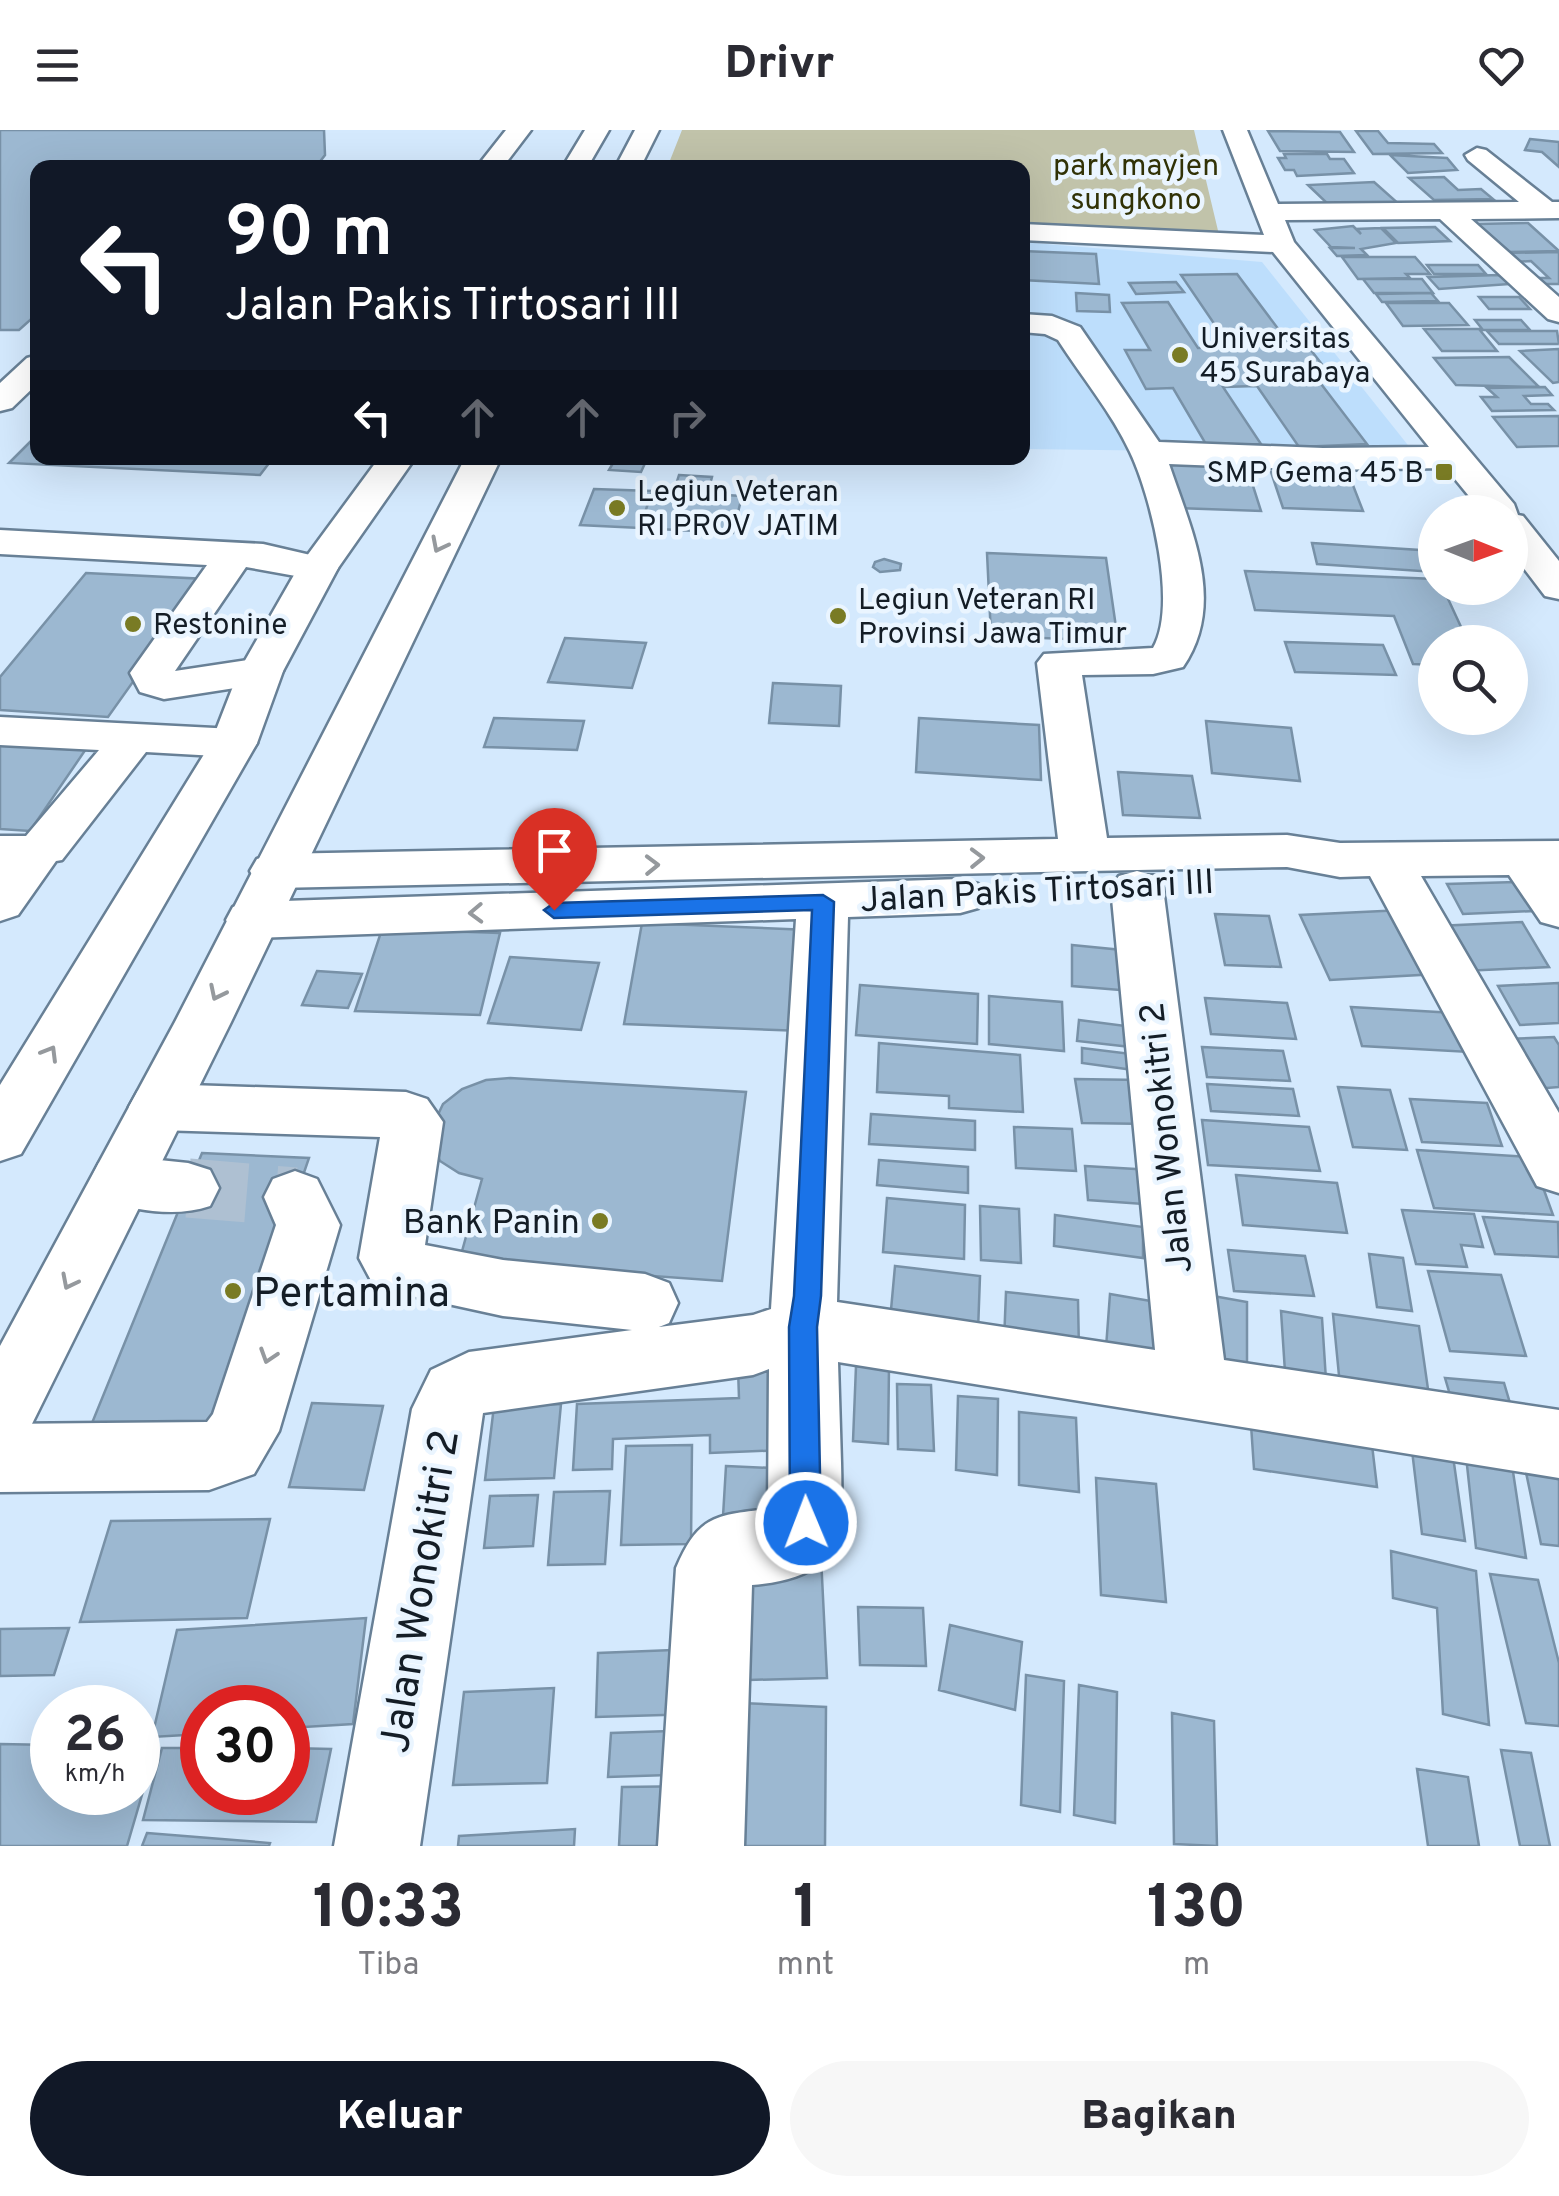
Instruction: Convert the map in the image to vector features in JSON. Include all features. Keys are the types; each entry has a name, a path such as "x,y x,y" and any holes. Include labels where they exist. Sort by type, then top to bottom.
{"street":[{"path":"495,160 519,130"},
{"path":"579,160 598,130"},
{"path":"632,160 646,130"},
{"path":"1235,130 1282,244 1488,495"},
{"path":"1478,155 1552,210"},
{"path":"1266,212 1552,210"},
{"path":"1448,212 1559,313"},
{"path":"1030,232 1282,244"},
{"path":"1030,324 1052,325 1068,334 1148,452 1186,586 1182,638 1168,658 1059,662 1085,856"},
{"path":"15,398 30,376"},
{"path":"1148,452 1323,459 1458,457"},
{"path":"0,1136 234,743 261,671 318,568 392,465"},
{"path":"0,1415 159,1107 479,465"},
{"path":"0,542 290,559 318,568"},
{"path":"1528,547 1559,587"},
{"path":"234,555 152,673 156,683 164,686 261,671"},
{"path":"0,730 234,743"},
{"path":"0,903 18,852 44,848 134,737"},
{"name":"Jalan Pakis Tirtosari III","path":"252,920 368,893 1085,856 1288,851 1363,860 1542,859"},
{"path":"1542,859 1559,909"},
{"path":"1363,860 1559,1168"},
{"name":"Jalan Pakis Tirtosari III","path":"275,871 368,893 823,902 1137,888 1309,870 1363,860"},
{"name":"Jalan Wonokitri 2","path":"1137,888 1194,1388"},
{"path":"701,1846 714,1568 730,1550 790,1542 800,1536 806,1523 803,1327 808,1296 823,902"},
{"path":"159,1107 406,1115 413,1122 391,1258 398,1268 502,1288 645,1303"},
{"path":"121,1181 188,1188"},
{"path":"0,1458 209,1456 229,1450 244,1431 308,1225 296,1197"},
{"name":"Jalan Wonokitri 2","path":"377,1846 448,1408 456,1392 469,1383 753,1345 803,1327 1559,1444"}],"shaded area":[{"name":"Universitas 45 Surabaya","path":"1030,243 1262,262 1415,454 1030,449"}],"green space":[{"name":"park mayjen sungkono","path":"682,130 1194,130 1220,239 1030,229 1030,160 670,160"}],"building":[{"path":"0,130 324,130 325,155 321,160 30,160 30,320 19,330 0,330"},
{"path":"1268,131 1340,132 1354,152 1280,151"},
{"path":"1356,131 1378,131 1388,143 1434,144 1442,153 1373,154"},
{"path":"1530,139 1559,142 1559,167 1542,152 1525,150"},
{"path":"1284,154 1327,154 1330,159 1344,159 1354,173 1297,176 1294,170 1285,170 1278,158 1286,158"},
{"path":"1390,155 1447,158 1457,170 1408,173"},
{"path":"1444,177 1458,190 1481,189 1493,199 1434,200 1409,178"},
{"path":"1374,182 1400,205 1331,207 1308,185"},
{"path":"1528,223 1559,251 1509,252 1477,224"},
{"path":"1353,226 1361,234 1357,229 1381,228 1396,243 1361,249 1367,255 1337,256 1330,248 1355,248 1331,247 1315,230"},
{"path":"1435,227 1450,241 1398,243 1383,228"},
{"path":"1030,251 1096,254 1099,284 1030,280"},
{"path":"1559,252 1559,284 1537,284 1532,278 1549,278 1531,261 1513,262 1504,253"},
{"path":"1342,257 1415,257 1430,274 1358,279"},
{"path":"1427,265 1478,265 1486,274 1434,274"},
{"path":"1237,274 1291,346 1307,345 1331,376 1315,376 1367,444 1299,447 1257,386 1223,387 1261,444 1207,446 1173,388 1146,389 1125,350 1150,350 1122,303 1168,302 1198,348 1230,347 1181,275"},
{"path":"1500,275 1510,284 1439,289 1428,277"},
{"path":"1363,279 1422,279 1433,293 1374,293"},
{"path":"1176,282 1184,292 1136,294 1129,283"},
{"path":"1076,293 1109,295 1110,312 1077,311"},
{"path":"1431,293 1438,301 1382,302 1376,294"},
{"path":"1479,297 1519,297 1530,309 1489,309"},
{"path":"1386,303 1449,303 1468,325 1403,326"},
{"path":"1475,320 1521,320 1530,330 1483,330"},
{"path":"1424,329 1479,329 1497,351 1442,351"},
{"path":"1487,331 1557,331 1559,344 1499,344"},
{"path":"1559,349 1559,382 1553,383 1520,351"},
{"path":"1509,357 1539,387 1456,385 1434,358"},
{"path":"1545,387 1552,395 1524,396 1531,404 1548,404 1554,410 1492,411 1481,397 1497,397 1487,388"},
{"path":"1559,416 1559,446 1517,447 1493,417"},
{"path":"30,442 30,464 9,463"},
{"path":"1167,464 1247,467 1261,511 1177,508"},
{"path":"51,465 268,465 260,475"},
{"path":"612,465 644,465 641,472 609,470"},
{"path":"1271,472 1349,475 1363,511 1283,508"},
{"path":"679,475 712,477 708,492 674,491"},
{"name":"Legiun Veteran RI PROV JATIM","path":"594,489 652,491 640,528 580,525"},
{"path":"652,491 742,496 733,533 640,528"},
{"path":"1312,543 1418,550 1418,571 1317,564"},
{"path":"987,553 1106,558 1118,641 991,636"},
{"path":"884,559 901,564 900,570 880,572 873,567"},
{"path":"1245,571 1418,578 1418,605 1451,605 1460,625 1418,625 1418,664 1413,664 1394,616 1255,610"},
{"path":"86,573 206,579 108,717 0,710 0,677"},
{"path":"565,638 646,643 632,688 548,682"},
{"path":"1285,642 1383,645 1396,675 1295,672"},
{"path":"773,683 841,686 839,726 769,723"},
{"path":"494,718 584,721 577,750 484,747"},
{"path":"919,718 1039,725 1041,780 916,772"},
{"path":"1206,721 1291,728 1300,781 1212,773"},
{"path":"0,745 86,749 30,831 0,829"},
{"path":"1118,772 1192,776 1200,818 1123,815"},
{"path":"1516,882 1534,911 1463,914 1447,884"},
{"path":"1403,910 1437,974 1330,980 1300,915"},
{"path":"1215,914 1269,916 1281,967 1225,965"},
{"path":"1522,922 1549,967 1463,971 1438,926"},
{"path":"642,923 809,930 803,1031 624,1024"},
{"path":"382,929 500,933 480,1015 355,1011"},
{"path":"1072,945 1142,952 1144,992 1072,986"},
{"path":"510,957 599,963 581,1030 488,1023"},
{"path":"317,971 362,974 348,1008 302,1005"},
{"path":"1559,983 1559,1023 1520,1025 1498,986"},
{"path":"860,985 978,994 977,1044 856,1035"},
{"path":"989,996 1062,1002 1064,1051 989,1044"},
{"path":"1205,998 1287,1003 1296,1039 1211,1034"},
{"path":"1351,1007 1455,1013 1469,1052 1362,1046"},
{"path":"1079,1020 1149,1029 1149,1049 1077,1041"},
{"path":"1554,1037 1559,1045 1559,1087 1534,1089 1506,1039"},
{"path":"879,1043 1020,1055 1023,1112 949,1108 949,1096 877,1092"},
{"path":"1202,1047 1283,1051 1290,1081 1207,1077"},
{"path":"1082,1048 1148,1056 1148,1072 1082,1063"},
{"name":"Bank Panin","path":"510,1078 746,1092 722,1281 459,1262 482,1179 459,1173 440,1161 432,1143 434,1123 443,1104 462,1089 486,1080"},
{"path":"1075,1079 1141,1080 1150,1124 1082,1123"},
{"path":"1207,1084 1293,1089 1299,1116 1211,1111"},
{"path":"1338,1087 1390,1090 1407,1150 1353,1147"},
{"path":"1410,1099 1487,1103 1502,1146 1422,1142"},
{"path":"871,1114 975,1121 975,1150 869,1144"},
{"path":"1202,1120 1309,1127 1320,1171 1208,1165"},
{"path":"1014,1127 1072,1129 1076,1171 1016,1168"},
{"path":"1417,1150 1532,1157 1553,1215 1434,1208"},
{"path":"202,1153 309,1158 216,1430 92,1423"},
{"path":"879,1160 968,1167 968,1193 877,1185"},
{"path":"1085,1166 1152,1170 1157,1205 1088,1200"},
{"path":"1236,1175 1337,1183 1347,1233 1243,1225"},
{"path":"887,1198 965,1205 964,1259 883,1252"},
{"path":"980,1206 1019,1209 1021,1263 981,1260"},
{"path":"1402,1210 1474,1214 1483,1247 1461,1245 1467,1267 1416,1264"},
{"path":"1055,1215 1143,1227 1143,1258 1054,1246"},
{"path":"1483,1217 1558,1222 1559,1257 1495,1254"},
{"path":"1228,1250 1305,1256 1314,1296 1234,1291"},
{"path":"1369,1254 1403,1258 1412,1311 1377,1307"},
{"path":"895,1266 980,1276 978,1331 890,1321"},
{"path":"1428,1271 1501,1275 1526,1356 1450,1351"},
{"path":"1006,1292 1078,1300 1079,1351 1004,1342"},
{"path":"1110,1294 1174,1305 1173,1373 1105,1361"},
{"path":"1202,1294 1247,1302 1247,1368 1199,1358"},
{"path":"1281,1311 1322,1318 1326,1380 1285,1372"},
{"path":"1333,1314 1419,1326 1431,1410 1341,1396"},
{"path":"782,1366 785,1450 710,1453 710,1435 613,1439 612,1469 573,1470 577,1404 739,1398 738,1368"},
{"path":"856,1366 889,1367 888,1444 853,1441"},
{"path":"1445,1378 1504,1383 1515,1420 1456,1415"},
{"path":"897,1384 931,1385 934,1451 898,1449"},
{"path":"958,1396 998,1399 997,1475 956,1470"},
{"path":"312,1403 383,1406 364,1490 289,1487"},
{"path":"561,1404 554,1478 485,1480 494,1406"},
{"path":"1250,1410 1370,1428 1377,1487 1254,1469"},
{"path":"1019,1412 1076,1418 1079,1492 1019,1485"},
{"path":"1411,1442 1452,1449 1465,1541 1422,1534"},
{"path":"692,1445 691,1544 621,1545 626,1446"},
{"path":"1466,1456 1512,1465 1526,1558 1476,1548"},
{"path":"1523,1458 1559,1463 1559,1546 1541,1544"},
{"path":"726,1466 772,1468 770,1535 722,1533"},
{"path":"1096,1478 1156,1484 1166,1602 1101,1595"},
{"path":"610,1491 605,1564 548,1565 554,1492"},
{"path":"538,1495 533,1546 484,1548 490,1496"},
{"path":"270,1519 247,1618 80,1622 111,1521"},
{"path":"1391,1551 1476,1571 1489,1725 1443,1714 1437,1608 1393,1598"},
{"path":"821,1557 827,1678 749,1680 747,1559"},
{"path":"1490,1574 1538,1580 1559,1663 1559,1726 1526,1723"},
{"path":"858,1607 923,1608 926,1666 860,1665"},
{"path":"366,1618 353,1724 310,1727 310,1685 180,1685 180,1735 160,1737 160,1703 177,1630"},
{"path":"950,1625 1022,1642 1015,1710 939,1690"},
{"path":"69,1628 54,1675 0,1676 0,1629"},
{"path":"698,1649 697,1714 596,1717 598,1653"},
{"path":"1026,1675 1064,1681 1060,1812 1021,1805"},
{"path":"1079,1685 1117,1692 1115,1823 1074,1815"},
{"path":"554,1688 547,1783 453,1785 464,1692"},
{"path":"719,1702 826,1707 825,1846 711,1846"},
{"path":"1172,1713 1214,1721 1217,1846 1174,1844"},
{"path":"700,1730 699,1774 608,1777 611,1733"},
{"path":"0,1744 30,1745 30,1815 136,1815 127,1846 0,1846"},
{"path":"162,1748 180,1748 180,1815 310,1815 310,1749 331,1749 316,1822 143,1820 144,1815 160,1815"},
{"path":"1501,1750 1531,1753 1550,1846 1520,1846"},
{"path":"1417,1769 1468,1777 1479,1846 1428,1846"},
{"path":"699,1786 697,1846 619,1846 622,1787"},
{"path":"575,1829 574,1846 458,1846 459,1836"},
{"path":"147,1833 270,1843 142,1846"}],"tunnel":[{"path":"188,1188 295,1197"}],"place":[{"name":"Universitas 45 Surabaya","path":"1180,355"},
{"name":"SMP Gema 45 B","path":"1444,472"},
{"name":"Legiun Veteran RI PROV JATIM","path":"617,508"},
{"name":"Legiun Veteran RI Provinsi Jawa Timur","path":"838,616"},
{"name":"Restonine","path":"133,624"},
{"name":"Bank Panin","path":"600,1221"},
{"name":"Pertamina","path":"233,1291"}],"route":[{"path":"554,910 823,902 808,1296 803,1327 806,1523"}]}
